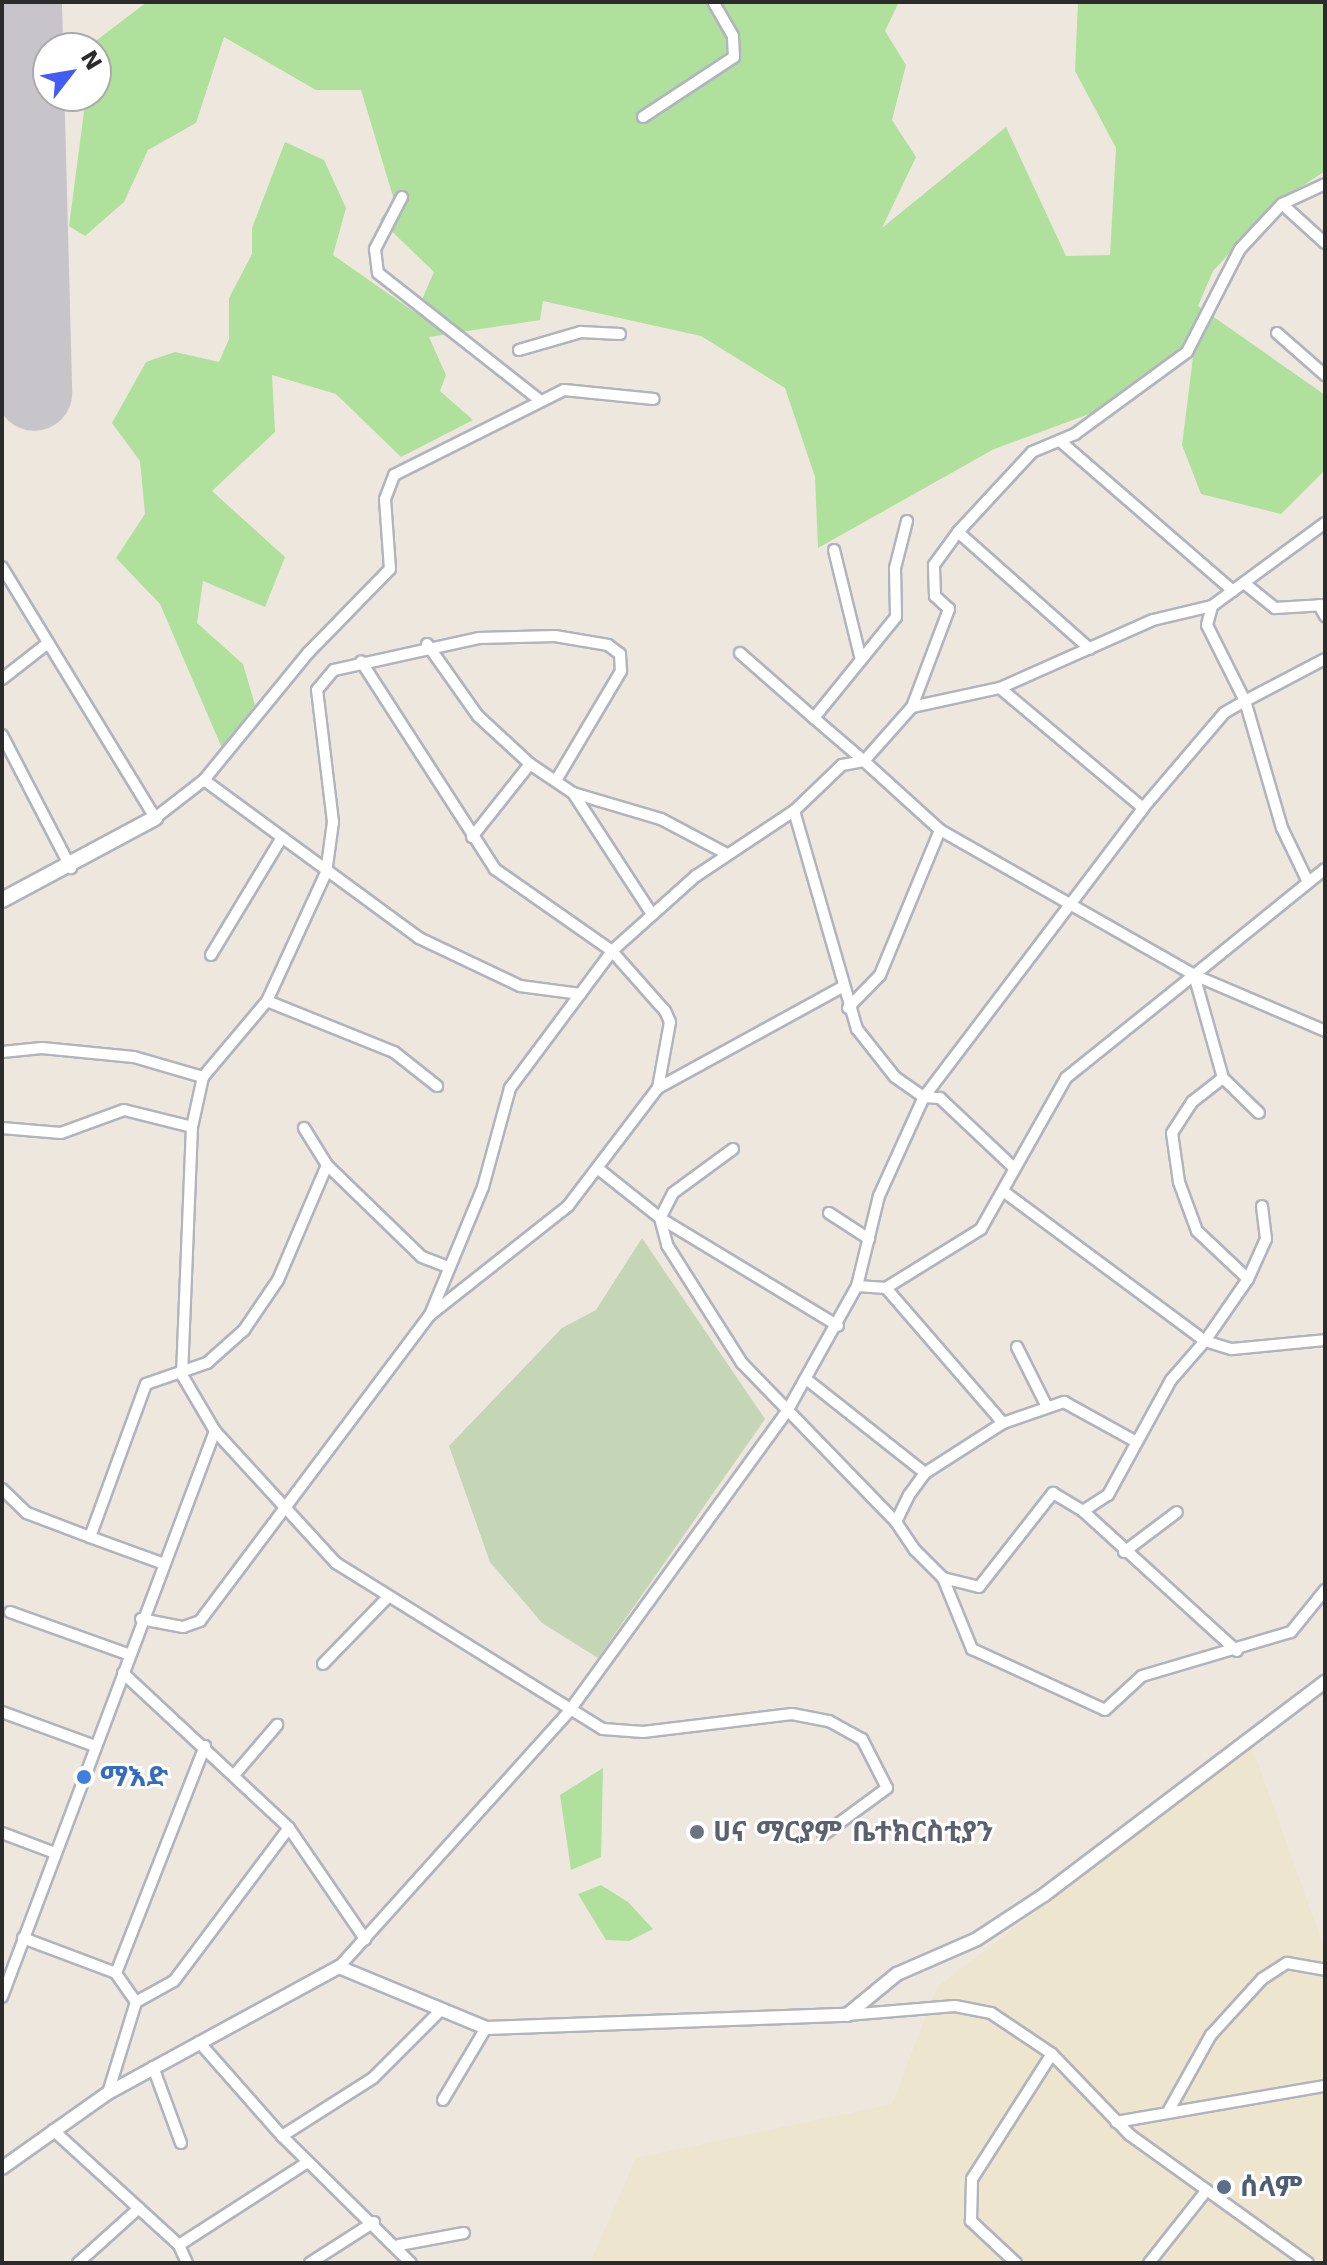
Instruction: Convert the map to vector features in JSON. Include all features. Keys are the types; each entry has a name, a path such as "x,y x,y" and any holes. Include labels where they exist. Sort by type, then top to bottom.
{"main road":[{"path":"2,900 71,868 155,818"}],"street":[{"path":"643,117 734,57 733,36 713,2"},
{"path":"430,1315 483,1187 510,1088 612,951 652,914 727,854 794,811 842,765 864,761 912,707 949,609 935,596 934,565 958,532 1032,452 1060,441 1187,352 1219,278 1282,204 1325,184"},
{"path":"402,197 375,249 378,273 538,399"},
{"path":"1282,204 1325,243"},
{"path":"519,350 581,332 620,334"},
{"path":"1277,333 1325,375"},
{"path":"2,567 121,774 155,818 204,780 308,653 390,569 385,499 394,475 538,399 581,386 654,399"},
{"path":"1060,441 1233,591"},
{"path":"814,718 896,617 895,568 907,521"},
{"path":"912,707 1000,688 1169,614 1212,606 1325,523"},
{"path":"958,532 1090,649"},
{"path":"834,550 861,660"},
{"path":"1244,583 1275,608 1322,605 1325,616"},
{"path":"1212,606 1207,625 1245,701 1282,828 1308,882"},
{"path":"557,779 621,671 617,650 518,635 427,644 334,670 317,690 333,822 326,873 267,1001 203,1077 192,1127 182,1375 215,1431 323,1552 388,1597 614,1734 792,1714 829,1721 862,1739 888,1780 878,1799 823,1835"},
{"path":"2,679 48,643"},
{"path":"427,644 471,708 530,764 557,779 573,793 652,914"},
{"path":"740,653 940,830 1194,975 1325,1031"},
{"path":"2,2168 108,2093 339,1967 570,1710 786,1413 838,1326 857,1286 890,1165 924,1097 1143,808 1224,713 1325,659"},
{"path":"141,1619 183,1627 200,1621 430,1315 557,1215 601,1171 658,1088 670,1022 612,951 503,878 472,837 361,661"},
{"path":"1000,688 1143,808"},
{"path":"2,735 71,868"},
{"path":"472,837 530,764"},
{"path":"204,780 326,873 462,961 520,986 580,994"},
{"path":"573,793 661,819 727,854"},
{"path":"794,811 841,988 848,1008 870,1048 924,1097 940,1098 1012,1166"},
{"path":"848,1008 880,975 940,830"},
{"path":"211,955 281,839"},
{"path":"857,1286 886,1288 981,1229 1003,1191 1012,1166 1066,1078 1325,869"},
{"path":"1194,975 1223,1078 1259,1113"},
{"path":"658,1088 841,988"},
{"path":"267,1001 394,1052 437,1086"},
{"path":"2,1052 42,1048 134,1057 203,1077"},
{"path":"1223,1078 1180,1117 1173,1145 1197,1231 1248,1279"},
{"path":"2,1128 61,1133 124,1110 192,1127"},
{"path":"304,1128 327,1165 422,1257 448,1267"},
{"path":"733,1149 679,1186 660,1218 667,1245 719,1328 786,1413 896,1522 943,1578 972,1649 1091,1708 1114,1706 1142,1676 1237,1651 1291,1632 1325,1590"},
{"path":"90,1537 146,1384 182,1375 221,1353 264,1305 327,1165"},
{"path":"601,1171 660,1218 838,1326"},
{"path":"1003,1191 1205,1341 1232,1349 1325,1340"},
{"path":"1083,1511 1108,1495 1135,1441 1248,1279 1266,1239 1262,1206"},
{"path":"829,1213 869,1239"},
{"path":"886,1288 1003,1423"},
{"path":"1017,1347 1046,1405"},
{"path":"806,1379 925,1473"},
{"path":"896,1522 925,1473 1003,1423 1046,1405 1073,1405 1135,1441"},
{"path":"2,1997 123,1673 127,1654 215,1431"},
{"path":"2,1489 17,1505 90,1537 164,1564"},
{"path":"943,1578 986,1583 1053,1493 1083,1511 1124,1552 1237,1651"},
{"path":"1124,1552 1177,1512"},
{"path":"323,1664 388,1597"},
{"path":"10,1612 127,1654"},
{"path":"123,1673 235,1774 289,1828 365,1939"},
{"path":"847,2015 897,1974 977,1939 1056,1887 1325,1682"},
{"path":"3,1716 95,1746"},
{"path":"235,1774 277,1725"},
{"path":"116,1973 205,1746"},
{"path":"108,2093 136,2002 174,1981 289,1828"},
{"path":"2,1833 55,1853"},
{"path":"23,1938 116,1973 136,2002"},
{"path":"2,1962 14,1967"},
{"path":"1169,2110 1211,2035 1262,1979 1287,1963 1325,1970"},
{"path":"339,1967 439,2012 486,2028 847,2015 974,2006 1052,2054 1116,2122 1308,2263"},
{"path":"282,2136 373,2078 439,2012"},
{"path":"443,2100 486,2028"},
{"path":"199,2042 282,2136 399,2245 411,2263"},
{"path":"1016,2263 971,2221 972,2179 1052,2054"},
{"path":"153,2067 181,2143"},
{"path":"1116,2122 1169,2110 1325,2086"},
{"path":"53,2130 179,2245 187,2263"},
{"path":"179,2245 308,2162"},
{"path":"1149,2263 1206,2191"},
{"path":"78,2263 139,2208"},
{"path":"310,2263 374,2222"},
{"path":"399,2245 464,2233"}],"shaded area":[{"path":"1252,1747 1325,1950 1325,2263 590,2263 636,2158 892,2104 937,1987"}],"green space":[{"path":"147,2 899,2 885,31 906,65 892,120 916,157 882,228 1006,127 1066,256 1110,255 1116,148 1075,71 1078,2 1325,2 1325,171 1274,205 1213,271 1198,306 1325,395 1325,470 1281,514 1201,494 1182,445 1193,357 1122,402 994,449 818,548 815,477 785,388 701,336 543,301 540,320 429,337 446,375 440,391 473,420 401,457 336,394 272,375 275,432 212,491 285,557 265,607 203,581 197,623 243,664 255,705 222,748 160,604 116,558 145,514 140,461 112,423 146,362 175,352 219,362 229,339 229,298 252,254 252,228 285,142 324,160 346,208 333,255 416,313 434,272 380,220 394,200 361,90 316,90 224,37 196,123 148,150 124,202 85,236 69,226 84,112 112,112 112,32 107,32"},
{"path":"642,1238 765,1419 598,1658 542,1623 490,1562 449,1446 562,1328 596,1310"},
{"path":"603,1768 601,1857 571,1870 560,1795"},
{"path":"601,1885 628,1902 653,1929 629,1941 606,1940 578,1894"}],"runway":[{"path":"24,2 34,393"}],"place":[{"name":"ማእድ","path":"84,1777"},
{"name":"ሀና ማርያም ቤተክርስቲያን","path":"697,1832"},
{"name":"ሰላም","path":"1224,2187"}]}
